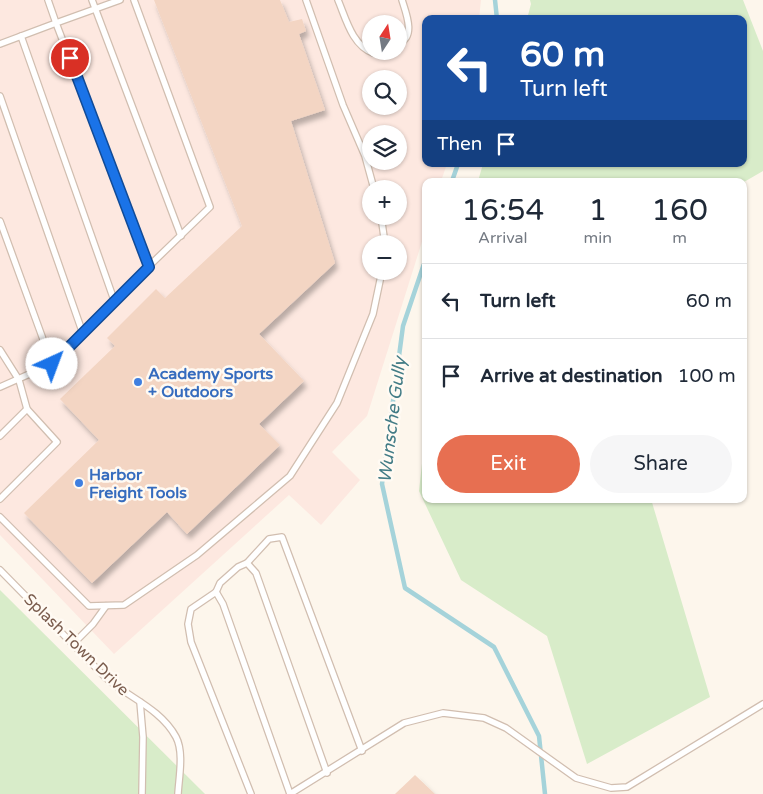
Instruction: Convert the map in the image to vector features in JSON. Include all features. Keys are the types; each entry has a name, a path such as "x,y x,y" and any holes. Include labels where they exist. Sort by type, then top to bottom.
{"lane":[{"path":"48,0 149,267"},
{"path":"92,0 181,236"},
{"path":"0,44 120,0"},
{"path":"0,387 52,364 114,300 210,207 134,0"},
{"path":"306,0 344,105 365,156 372,180"},
{"path":"338,0 354,37 362,46"},
{"path":"402,0 406,15"},
{"path":"21,36 114,300"},
{"path":"0,96 82,332"},
{"path":"0,222 52,364"},
{"path":"0,517 89,606 124,605 197,555 290,476 337,403 373,314 380,280"},
{"path":"0,350 19,380 27,409 57,442 0,499"},
{"path":"0,436 27,409"},
{"path":"251,794 191,642 188,624 191,609 216,592 220,583 238,567 247,563 269,539 282,537 362,751"},
{"path":"247,563 256,573 327,773"},
{"name":"Splash Town Drive","path":"0,570 118,689 154,712 176,738 179,754 178,794"},
{"path":"216,592 223,604 290,794 327,773 404,723 443,713 484,718 506,728 576,778 612,788 627,787 763,704"},
{"path":"73,644 93,624 106,606"},
{"path":"140,702 144,754 142,794"}],"shaded area":[{"path":"0,0 481,0 479,15 422,15 422,167 446,167 442,178 422,178 422,242 367,416 332,452 360,480 321,525 289,495 114,654 0,535"}],"green space":[{"path":"530,0 743,0 763,51 763,171 747,180 747,178 479,178 482,167 747,167 747,15 528,15 531,4"},
{"path":"422,464 422,497 419,491"},
{"path":"425,503 652,503 710,697 587,764 547,636 461,580"},
{"path":"0,590 205,794 0,794"}],"building":[{"path":"154,0 280,0 289,22 302,19 306,31 299,34 325,110 291,121 335,263 259,334 304,381 259,424 280,445 187,534 167,512 92,583 24,513 99,440 60,399 115,346 107,338 156,289 165,298 242,226"},
{"path":"415,775 435,794 395,794"}],"waterway":[{"name":"Wunsche Gully","path":"495,0 497,15"},
{"name":"Wunsche Gully","path":"453,178 457,167"},
{"name":"Wunsche Gully","path":"422,270 403,326 382,484 405,588 494,647 539,736 545,794"}],"place":[{"name":"Academy Sports + Outdoors","path":"138,382"},
{"name":"Harbor Freight Tools","path":"79,483"}],"route":[{"path":"52,364 149,267 70,58"}]}
